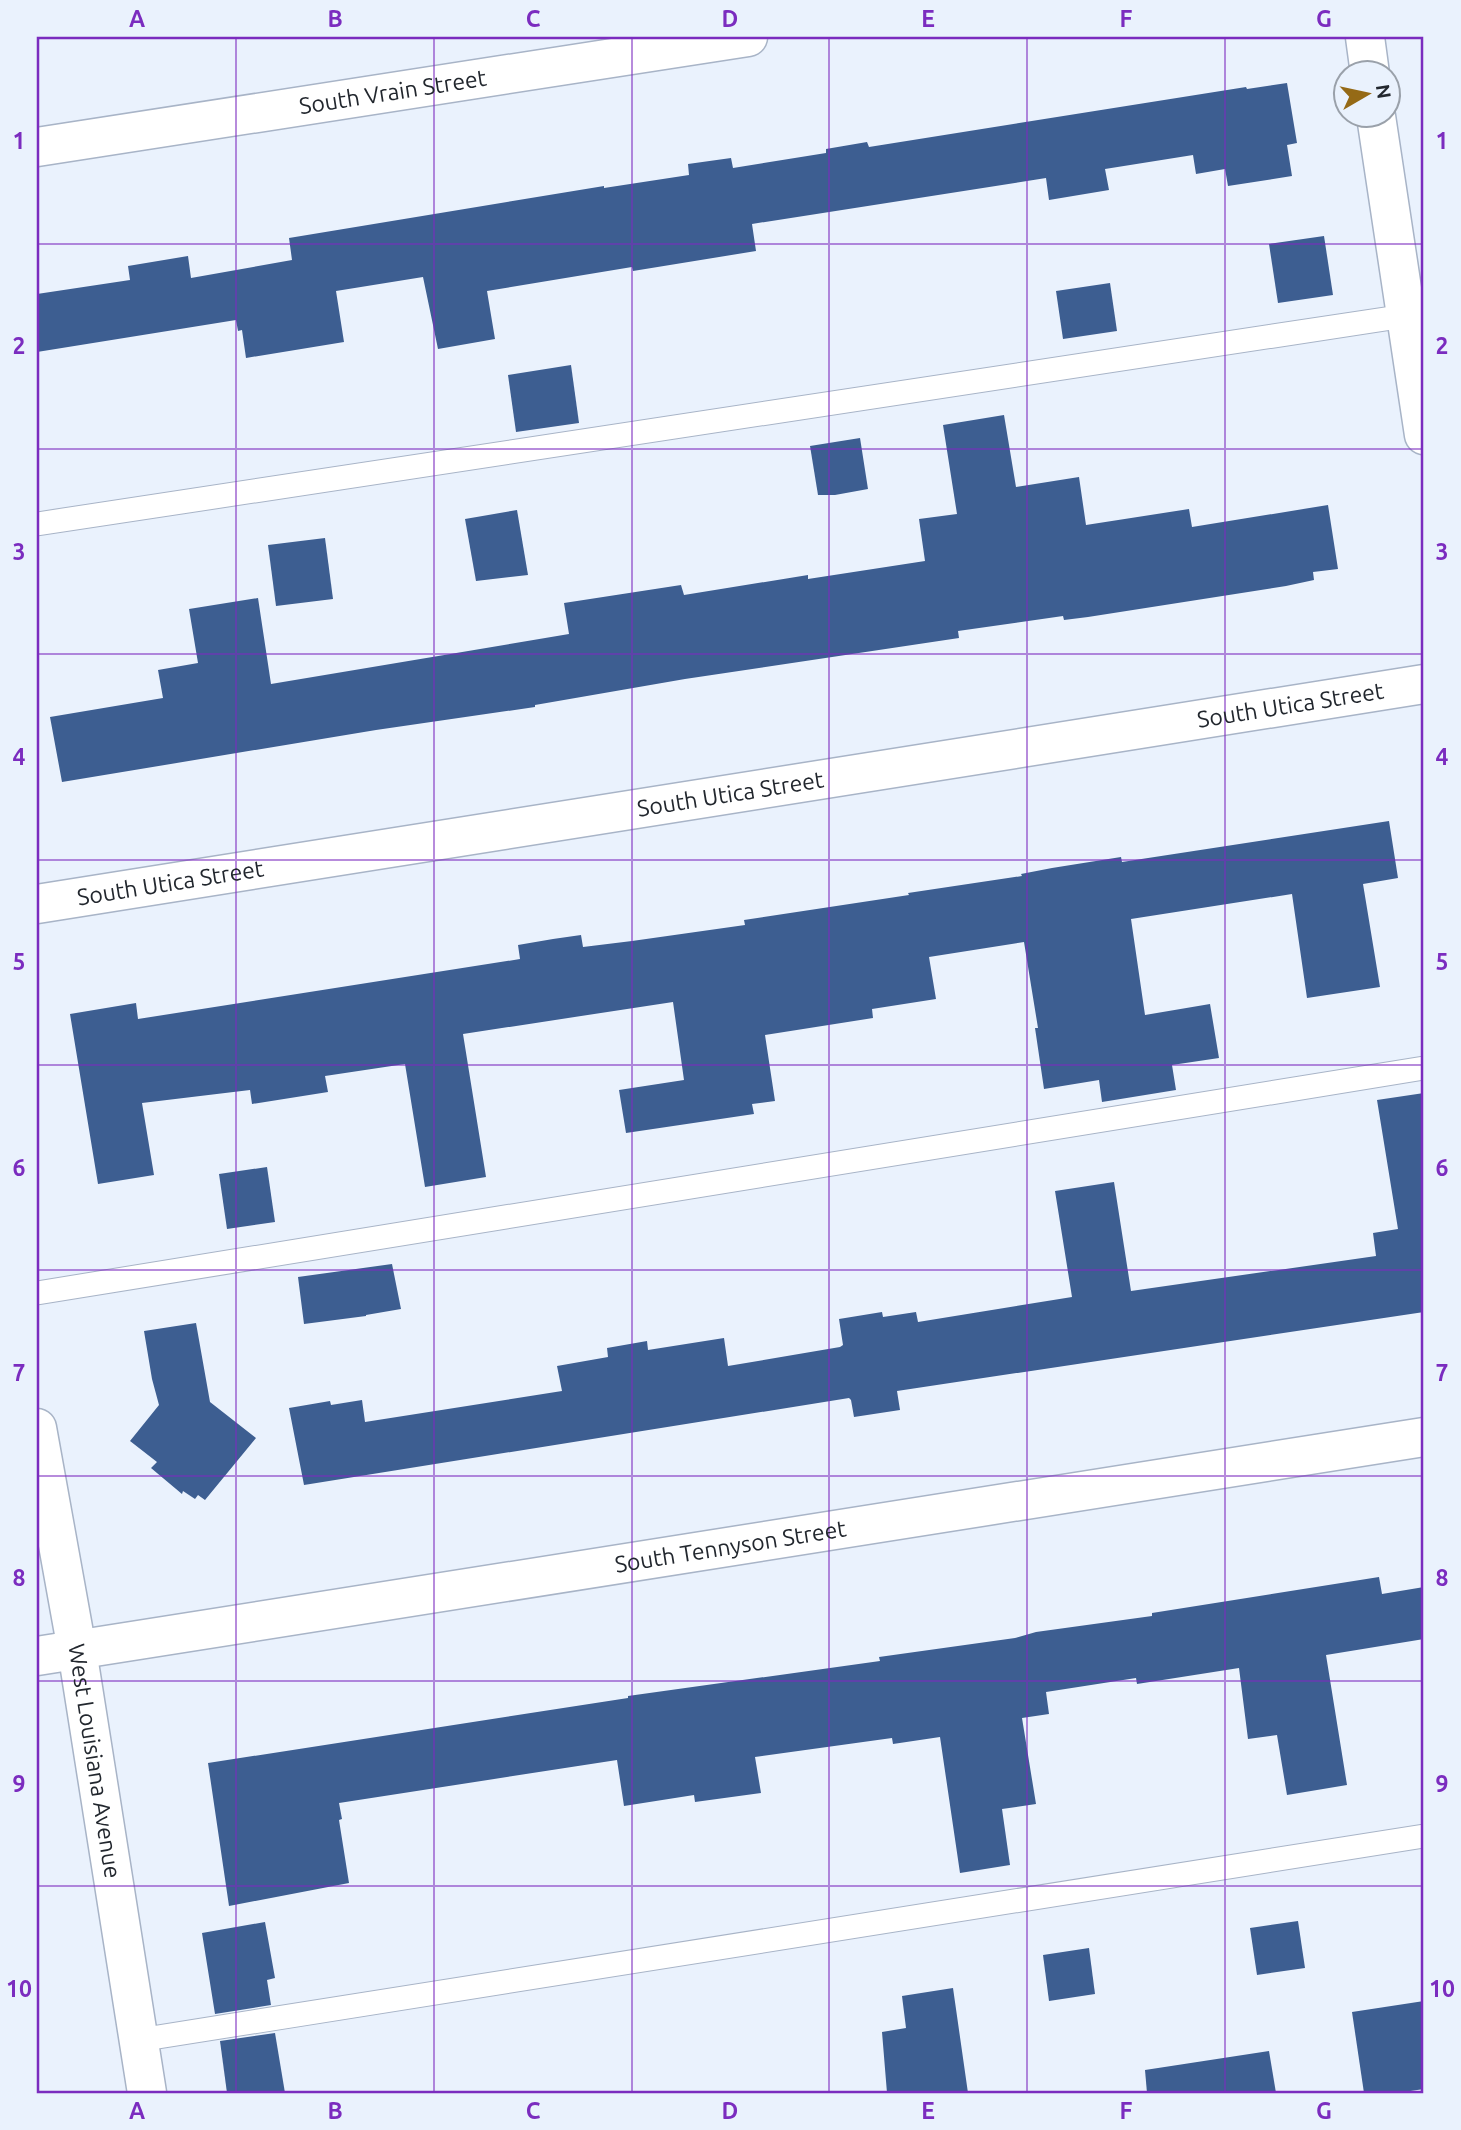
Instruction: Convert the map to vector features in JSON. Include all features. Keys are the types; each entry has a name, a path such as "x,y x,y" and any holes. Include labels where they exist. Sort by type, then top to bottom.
{"street":[{"name":"South Vrain Street","path":"37,147 748,37"},
{"path":"1364,37 1368,60"},
{"path":"1379,130 1415,314 1424,435"},
{"name":"South Utica Street","path":"37,904 1424,684"},
{"name":"West Louisiana Avenue","path":"37,1428 77,1650 147,2093"},
{"name":"South Tennyson Street","path":"37,1656 1424,1437"}],"lane":[{"path":"37,524 1415,314"},
{"path":"37,1293 1424,1068"},
{"path":"139,2040 1424,1836"}],"building":[{"path":"1287,83 1297,143 1287,145 1292,176 1228,186 1225,169 1196,174 1193,155 1105,169 1109,190 1049,200 1046,178 752,224 756,251 633,271 632,267 487,291 495,339 438,349 423,277 336,291 344,342 246,358 242,330 238,331 236,320 37,352 37,294 130,280 128,266 188,256 191,278 292,260 289,238 604,186 689,175 688,164 731,158 733,168 826,153 826,149 867,142 869,147 1246,87"},
{"path":"1324,236 1333,295 1278,303 1269,244"},
{"path":"1110,283 1117,331 1063,339 1056,291"},
{"path":"571,365 579,423 516,432 508,375"},
{"path":"1004,415 1016,487 1079,477 1086,525 1189,509 1192,527 1328,505 1338,569 1313,572 1314,580 1286,586 1088,617 1064,620 1063,616 958,631 959,638 685,679 535,707 376,730 62,782 50,717 163,698 158,670 198,663 189,609 258,598 271,684 569,634 564,603 681,585 684,595 808,575 808,579 925,561 919,519 957,514 943,425"},
{"path":"860,438 868,489 818,495 810,446"},
{"path":"517,510 528,575 476,581 465,519"},
{"path":"325,538 333,599 276,606 268,545"},
{"path":"1389,821 1398,878 1363,884 1380,987 1307,998 1292,894 1131,919 1145,1015 1210,1004 1219,1058 1172,1065 1176,1090 1102,1102 1099,1080 1044,1089 1035,1028 1038,1028 1024,942 929,957 936,999 872,1009 873,1018 765,1035 775,1101 752,1104 754,1114 626,1133 619,1090 684,1080 673,1002 463,1034 486,1177 425,1187 405,1064 325,1076 328,1092 252,1104 250,1090 142,1103 154,1175 98,1184 70,1014 136,1003 138,1019 520,959 518,945 553,939 581,935 583,947 632,941 745,925 744,920 909,895 908,893 1022,876 1021,874 1121,857 1122,862"},
{"path":"1424,1093 1424,1312 897,1391 900,1410 854,1417 849,1398 304,1485 289,1408 330,1401 331,1405 362,1400 365,1422 562,1391 557,1366 608,1357 607,1348 647,1341 648,1350 724,1338 728,1366 840,1347 843,1345 839,1319 882,1312 883,1317 916,1312 918,1322 1072,1297 1055,1191 1114,1182 1131,1291 1376,1256 1373,1233 1398,1229 1377,1100"},
{"path":"267,1167 275,1222 227,1229 219,1174"},
{"path":"392,1264 401,1309 304,1324 298,1277"},
{"path":"196,1323 210,1402 256,1438 205,1500 198,1495 195,1499 183,1491 182,1494 151,1468 157,1462 130,1441 159,1405 144,1331"},
{"path":"1379,1577 1382,1594 1424,1587 1424,1639 1326,1655 1347,1785 1287,1795 1277,1735 1248,1739 1239,1668 1137,1684 1136,1678 1046,1692 1049,1714 1022,1718 1036,1804 1002,1809 1010,1865 960,1873 940,1737 893,1744 892,1738 755,1757 761,1793 695,1802 694,1795 624,1806 617,1760 339,1803 342,1819 339,1820 349,1883 229,1906 208,1763 628,1696 880,1661 879,1657 1015,1638 1036,1632 1152,1616 1152,1613"},
{"path":"1298,1921 1305,1968 1257,1975 1250,1928"},
{"path":"265,1922 275,1978 267,1980 271,2005 215,2014 202,1933"},
{"path":"1089,1948 1095,1994 1049,2001 1043,1955"},
{"path":"953,1988 968,2093 887,2093 882,2032 906,2028 902,1996"},
{"path":"1424,2001 1424,2089 1397,2093 1364,2093 1352,2012"},
{"path":"275,2033 285,2093 227,2093 220,2041"},
{"path":"1269,2051 1276,2093 1147,2093 1145,2070"}]}
